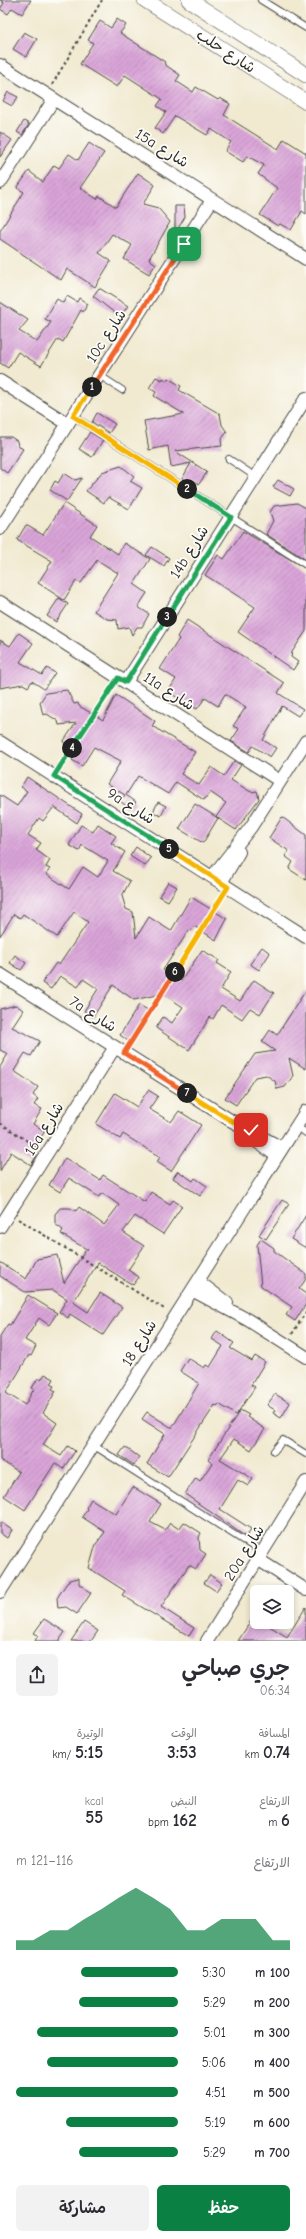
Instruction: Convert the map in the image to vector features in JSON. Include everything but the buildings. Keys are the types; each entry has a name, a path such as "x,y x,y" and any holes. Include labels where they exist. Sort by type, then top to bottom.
{"street":[{"name":"شارع حلب","path":"145,0 306,102"},
{"name":"شارع حلب","path":"189,0 306,75"},
{"name":"15a شارع","path":"0,65 306,259"},
{"path":"0,183 50,97"},
{"name":"10c شارع","path":"0,529 212,200"},
{"path":"0,381 70,420"},
{"name":"14b شارع","path":"122,680 231,517 306,398"},
{"name":"11a شارع","path":"0,602 280,781"},
{"path":"220,882 241,848 251,827 306,741"},
{"name":"9a شارع","path":"0,742 306,937"},
{"name":"7a شارع","path":"0,975 280,1152"},
{"name":"16a شارع","path":"0,1227 47,1154 119,1050"},
{"name":"شارع 18","path":"0,1592 280,1152 301,1130 306,1111"},
{"path":"195,1285 306,1357"},
{"name":"20a شارع","path":"207,1641 306,1482"},
{"path":"261,1556 306,1590"}],"lane":[{"path":"260,0 306,28"},
{"path":"99,375 122,390"},
{"path":"70,420 231,517 306,565"},
{"path":"229,459 256,477"},
{"path":"274,1450 283,1440 306,1454"},
{"path":"93,1445 261,1556"}],"path":[{"path":"50,97 102,0"},
{"path":"54,776 122,680"},
{"path":"119,1050 220,882"},
{"path":"0,1123 47,1154"},
{"path":"9,1213 176,1316"},
{"path":"286,1344 306,1312"}],"route":[{"path":"184,244 73,416 231,517 126,682 118,678 54,776 228,887 124,1053 230,1120 251,1130"}]}
